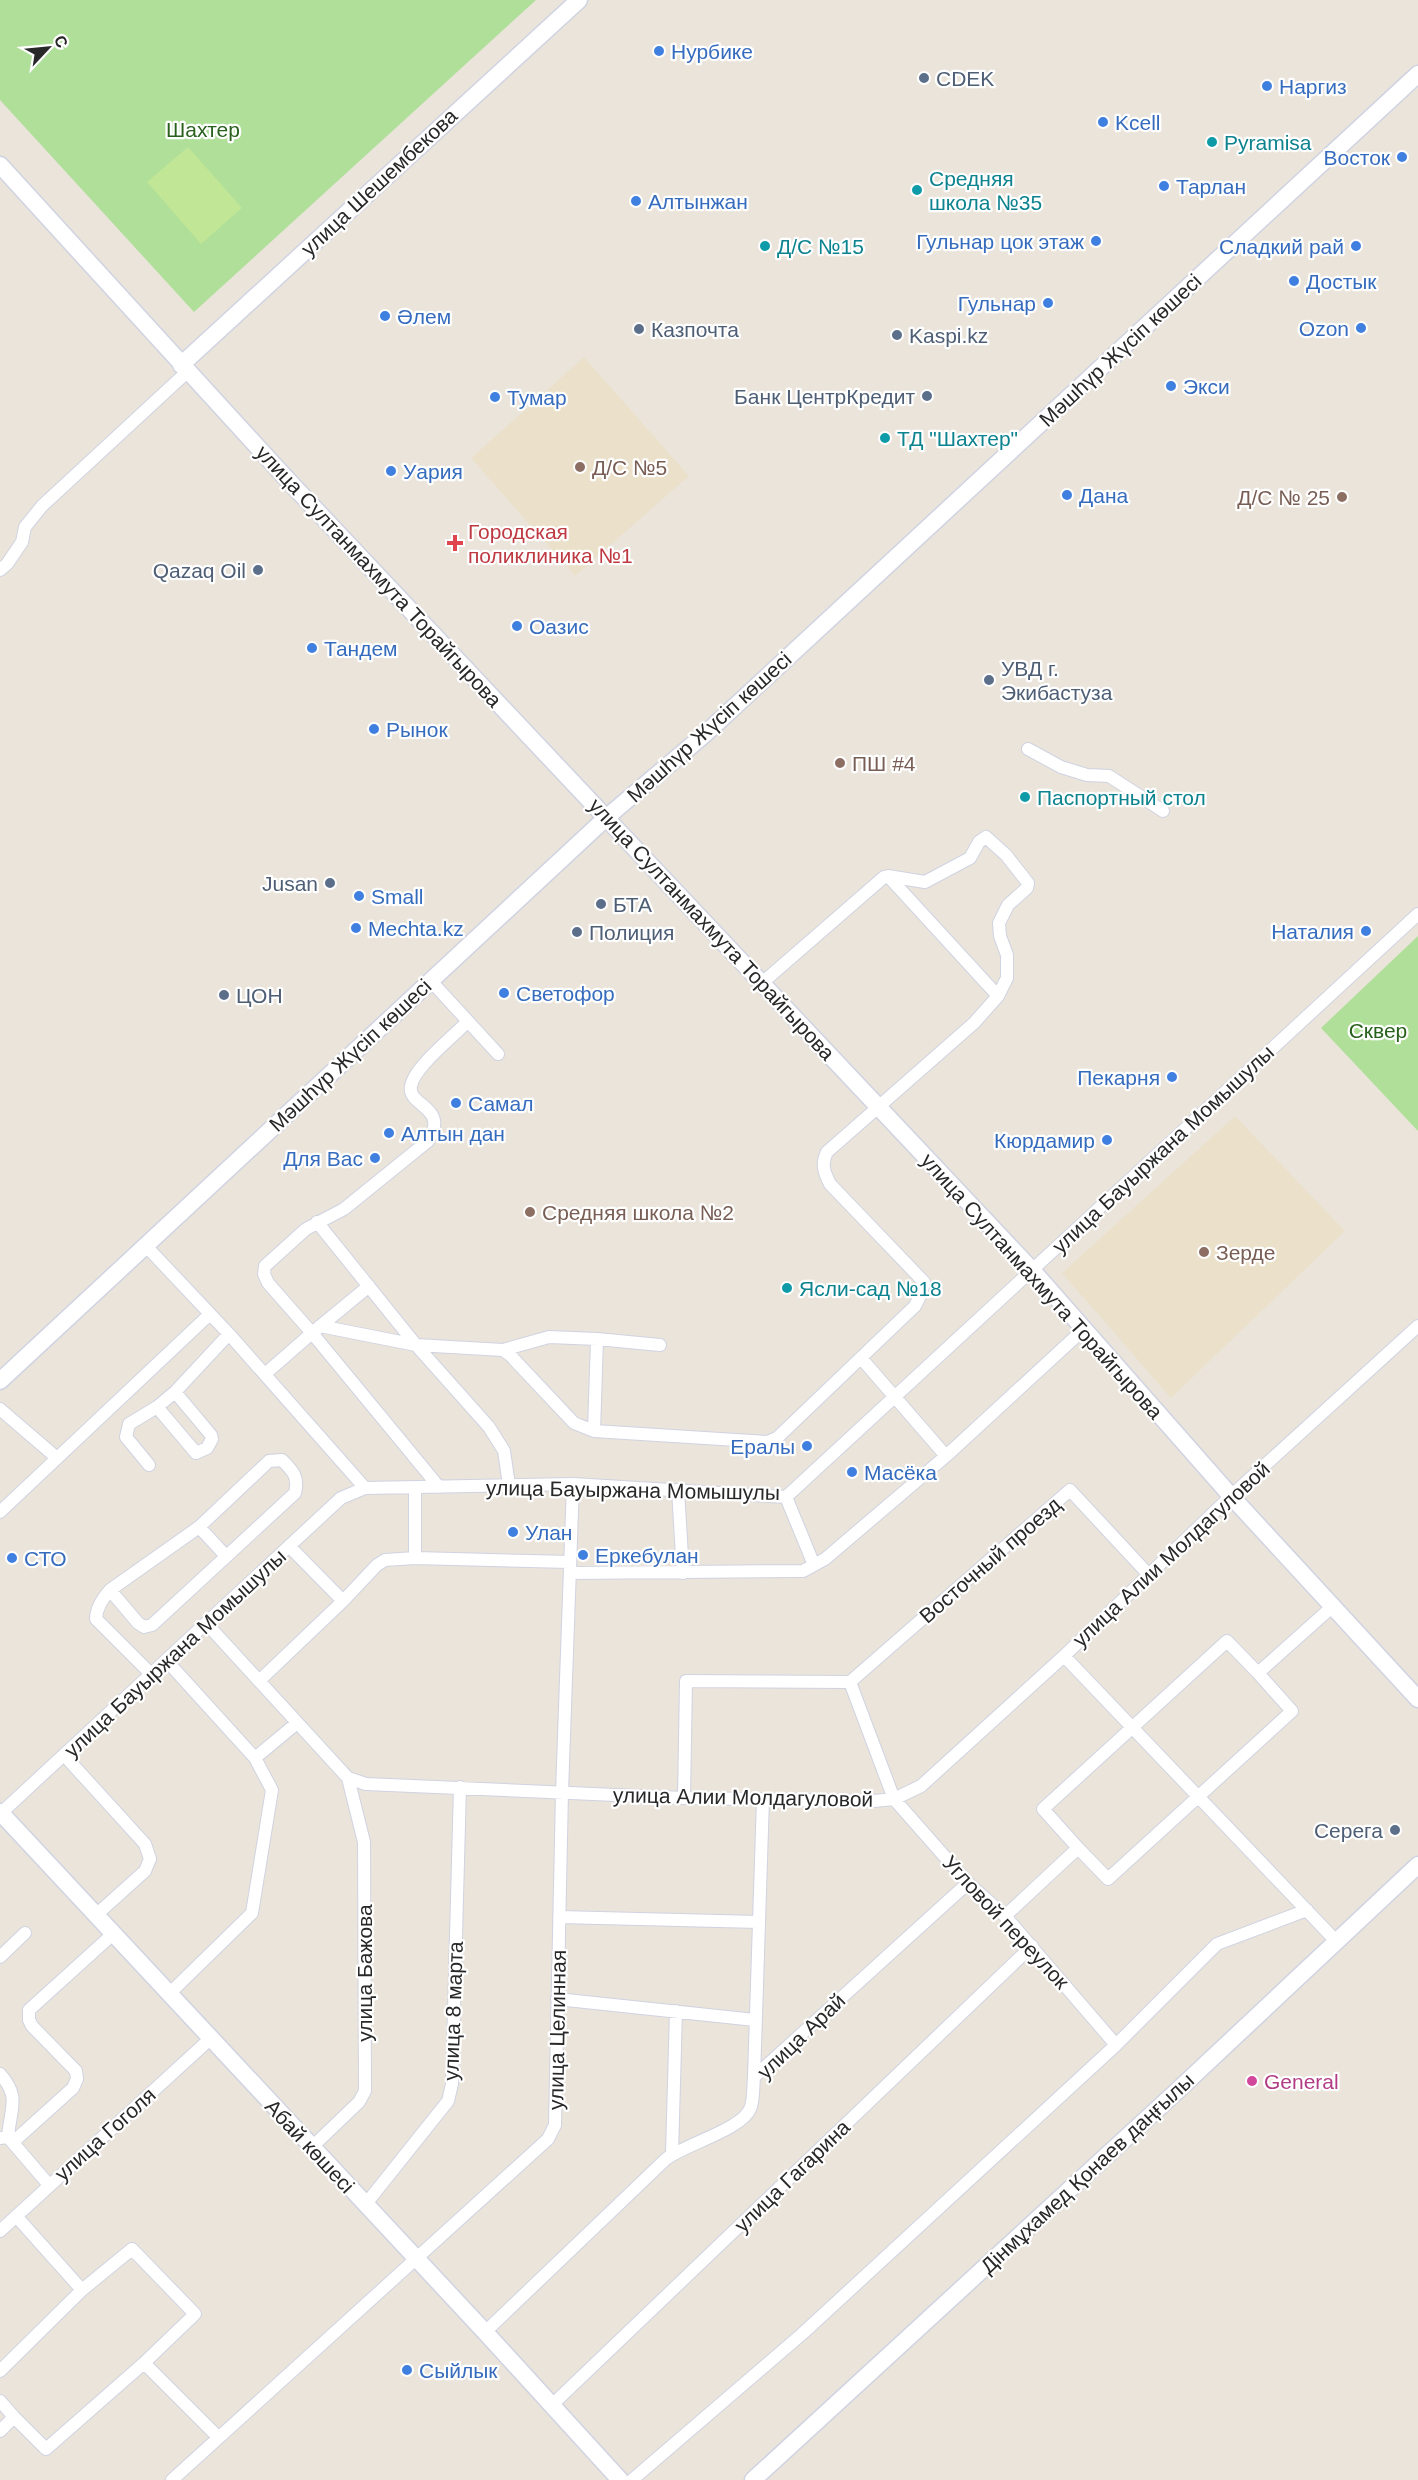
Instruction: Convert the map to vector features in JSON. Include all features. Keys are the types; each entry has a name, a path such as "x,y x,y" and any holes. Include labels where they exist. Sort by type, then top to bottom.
{"street":[{"name":"улица Шешембекова","path":"184,368 579,0"},
{"name":"Мәшһүр Жүсіп көшесі","path":"0,1381 607,817 705,734 1418,74"},
{"name":"улица Султанмахмута Торайгырова","path":"0,165 184,368 1032,1270 1231,1496 1418,1699"},
{"path":"0,570 22,542 25,527 42,507 184,368"},
{"path":"1028,749 1061,767 1087,775 1109,776 1163,811"},
{"path":"502,1350 510,1355 574,1423 594,1431 767,1442 777,1438 915,1306 924,1282 831,1184 824,1172 823,1160 827,1152 974,1023 998,996 1006,978 1007,955 1000,936 999,923 1008,905 1027,888 1028,883 1006,855 986,837 970,858 929,880 920,882 888,876 868,890 762,983"},
{"path":"888,876 998,996"},
{"name":"улица Бауыржана Момышулы","path":"0,1813 341,1498 365,1488 573,1484 786,1497 1418,914"},
{"path":"431,981 498,1054"},
{"path":"439,1486 316,1329 268,1283 264,1274 265,1266 306,1229 344,1209 428,1141 435,1130 435,1120 426,1106 413,1096 410,1089 412,1080 467,1022"},
{"path":"317,1222 416,1345 489,1426 504,1451 509,1485"},
{"path":"146,1246 229,1334 365,1488"},
{"path":"265,1374 369,1286"},
{"path":"0,1512 210,1314"},
{"name":"улица Алии Молдагуловой","path":"348,1778 366,1784 684,1798 874,1801 894,1799 921,1786 1064,1656 1231,1496 1418,1326"},
{"path":"316,1329 416,1345 502,1350 549,1337 660,1345"},
{"path":"259,1681 343,1601 377,1565 385,1560 415,1558 683,1573 803,1571 825,1559 946,1456 1084,1329"},
{"path":"148,1465 126,1437 129,1424 157,1407 175,1392 229,1334"},
{"path":"594,1431 597,1339"},
{"path":"861,1358 946,1456"},
{"path":"157,1407 196,1453 207,1448 212,1439 211,1435 175,1392"},
{"path":"0,1409 57,1458"},
{"path":"110,1590 138,1623 144,1627 152,1625 295,1493 298,1483 294,1471 282,1460 269,1461 198,1527 110,1590 96,1612 96,1619 151,1674"},
{"name":"улица Целинная","path":"172,2480 548,2139 555,2124 562,1792 573,1484"},
{"path":"415,1487 415,1558"},
{"path":"678,1490 683,1573"},
{"name":"Восточный проезд","path":"850,1682 1070,1490 1149,1575"},
{"path":"786,1497 814,1565"},
{"path":"198,1527 226,1556"},
{"path":"289,1546 343,1601"},
{"path":"1258,1673 1333,1606"},
{"path":"206,1623 348,1778"},
{"path":"1227,1641 1258,1673 1292,1711 1108,1879 1043,1809 1227,1641"},
{"path":"1064,1656 1336,1941"},
{"path":"166,1660 255,1758 272,1790 252,1914 169,1994"},
{"path":"684,1798 686,1681 850,1682 894,1799"},
{"path":"255,1758 297,1723"},
{"path":"64,1755 145,1844 150,1858 145,1871 96,1915"},
{"name":"улица Бажова","path":"312,2147 359,2102 365,2091 364,1842 348,1778"},
{"name":"улица 8 марта","path":"366,2205 448,2101 452,2084 460,1788"},
{"path":"754,2077 763,1799"},
{"name":"Угловой переулок","path":"894,1799 968,1882 1005,1916 1116,2045"},
{"name":"Абай көшесі","path":"0,1813 621,2480"},
{"path":"1005,1916 1078,1848"},
{"name":"Дінмұхамед Қонаев даңғылы","path":"753,2480 1177,2091 1418,1864"},
{"name":"улица Арай","path":"485,2332 672,2154 739,2123 750,2109 754,2077 968,1882"},
{"path":"632,2480 802,2334 1116,2045 1217,1944 1307,1911"},
{"path":"559,1917 759,1922"},
{"path":"0,1957 25,1933"},
{"path":"7,2139 74,2088 77,2079 75,2071 32,2026 29,2020 29,2010 113,1934"},
{"name":"улица Гагарина","path":"552,2405 1032,1946"},
{"path":"557,1999 756,2020"},
{"path":"672,2154 675,2011"},
{"name":"улица Гоголя","path":"0,2231 210,2039"},
{"path":"0,2074 11,2086 13,2096 7,2139"},
{"path":"7,2139 49,2185"},
{"path":"16,2216 82,2290"},
{"path":"0,2372 82,2290 132,2249 195,2314 144,2363 46,2449 0,2401"},
{"path":"144,2363 218,2437"},
{"path":"0,2431 14,2417"}],"shaded area":[{"name":"Д/С №5","path":"584,357 689,476 575,576 471,458"},
{"name":"Зерде","path":"1235,1116 1345,1231 1171,1398 1062,1273"}],"green space":[{"name":"Шахтер","path":"0,0 536,0 194,312 0,100"},
{"path":"188,147 242,208 201,244 147,182"},
{"name":"Сквер","path":"1418,936 1418,1131 1321,1028"}],"place":[{"name":"Нурбике","path":"659,51"},
{"name":"CDEK","path":"924,78"},
{"name":"Наргиз","path":"1267,86"},
{"name":"Kcell","path":"1103,122"},
{"name":"Pyramisa","path":"1212,142"},
{"name":"Восток","path":"1402,157"},
{"name":"Тарлан","path":"1164,186"},
{"name":"Средняя школа №35","path":"917,190"},
{"name":"Алтынжан","path":"636,201"},
{"name":"Гульнар цок этаж","path":"1096,241"},
{"name":"Д/С №15","path":"765,246"},
{"name":"Сладкий рай","path":"1356,246"},
{"name":"Достык","path":"1294,281"},
{"name":"Гульнар","path":"1048,303"},
{"name":"Әлем","path":"385,316"},
{"name":"Ozon","path":"1361,328"},
{"name":"Казпочта","path":"639,329"},
{"name":"Kaspi.kz","path":"897,335"},
{"name":"Экси","path":"1171,386"},
{"name":"Банк ЦентрКредит","path":"927,396"},
{"name":"Тумар","path":"495,397"},
{"name":"ТД \"Шахтер\"","path":"885,438"},
{"name":"Д/С №5","path":"580,467"},
{"name":"Уария","path":"391,471"},
{"name":"Дана","path":"1067,495"},
{"name":"Д/С № 25","path":"1342,497"},
{"name":"Городская поликлиника №1","path":"455,543"},
{"name":"Qazaq Oil","path":"258,570"},
{"name":"Оазис","path":"517,626"},
{"name":"Тандем","path":"312,648"},
{"name":"УВД г. Экибастуза","path":"989,680"},
{"name":"Рынок","path":"374,729"},
{"name":"ПШ #4","path":"840,763"},
{"name":"Паспортный стол","path":"1025,797"},
{"name":"Jusan","path":"330,883"},
{"name":"Small","path":"359,896"},
{"name":"БТА","path":"601,904"},
{"name":"Mechta.kz","path":"356,928"},
{"name":"Наталия","path":"1366,931"},
{"name":"Полиция","path":"577,932"},
{"name":"Светофор","path":"504,993"},
{"name":"ЦОН","path":"224,995"},
{"name":"Пекарня","path":"1172,1077"},
{"name":"Самал","path":"456,1103"},
{"name":"Алтын дан","path":"389,1133"},
{"name":"Кюрдамир","path":"1107,1140"},
{"name":"Для Вас","path":"375,1158"},
{"name":"Средняя школа №2","path":"530,1212"},
{"name":"Зерде","path":"1204,1252"},
{"name":"Ясли-сад №18","path":"787,1288"},
{"name":"Ералы","path":"807,1446"},
{"name":"Масёка","path":"852,1472"},
{"name":"Улан","path":"513,1532"},
{"name":"Еркебулан","path":"583,1555"},
{"name":"СТО","path":"12,1558"},
{"name":"Серега","path":"1395,1830"},
{"name":"General","path":"1252,2081"},
{"name":"Сыйлык","path":"407,2370"}]}
